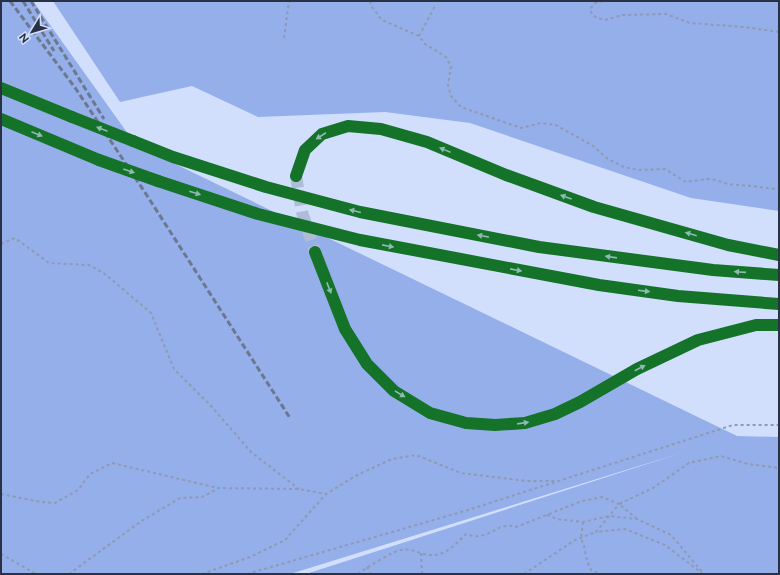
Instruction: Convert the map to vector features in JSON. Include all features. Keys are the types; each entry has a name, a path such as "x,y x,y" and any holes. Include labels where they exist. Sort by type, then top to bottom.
{"highway":[{"path":"1,88 173,157 266,187 360,212 539,247 714,270 779,275"},
{"path":"1,119 99,160 158,181 258,214 360,240 598,285 678,296 779,304"},
{"path":"296,176 305,150 322,134 348,126 381,129 427,142 506,175 594,207 728,245 779,255"},
{"path":"315,252 345,329 367,364 394,390 430,412 466,423 495,425 525,423 555,414 580,402 638,369 698,340 756,325 779,324"}],"path":[{"path":"284,38 289,1"},
{"path":"370,1 372,7 382,20 419,36 425,44 446,57 451,66 448,85 451,96 461,107 521,128 541,123 556,124 593,146 608,159 624,167 638,170 665,169 686,182 708,179 728,184 775,189 779,188"},
{"path":"603,1 595,3 590,9 592,14 597,18 605,20 623,15 666,14 690,23 745,27 779,32"},
{"path":"419,36 435,6"},
{"path":"1,244 15,238 49,263 89,265 106,274 151,313 174,369 211,406 251,452 299,489"},
{"path":"247,574 468,510 733,425 779,425"},
{"path":"202,574 250,557 285,540 326,494 357,475 392,460 416,455 461,473 527,481 557,481"},
{"path":"596,532 619,504 653,488 689,463 721,456 748,464 779,468"},
{"path":"1,494 41,502 56,503 78,490 90,474 112,463 220,488 299,489 326,494"},
{"path":"69,574 140,522 180,498 202,497 220,488"},
{"path":"358,574 367,567 400,550 414,550 425,554 438,555 449,551 466,534 478,536 489,533 499,526 509,525 516,527 582,501 602,497 619,504 637,519 671,535 703,574"},
{"path":"547,515 557,519 583,522 609,516 637,519"},
{"path":"583,522 581,538 587,561 591,570 600,574"},
{"path":"524,574 575,540 596,532 625,528 665,545 703,574"},
{"path":"421,552 422,574"},
{"path":"1,554 36,574"},
{"path":"367,567 371,574"}],"shaded area":[{"path":"1,1 33,1 136,145 737,436 779,437 779,574 306,574 681,453 290,574 1,574"},
{"path":"53,1 779,1 779,211 691,198 470,123 385,112 258,117 192,86 120,102"}],"tunnel":[{"path":"296,176 302,212 315,252"}],"railway":[{"path":"10,1 76,89 146,194 290,418"},
{"path":"23,1 54,51"},
{"path":"31,1 104,119"}]}
